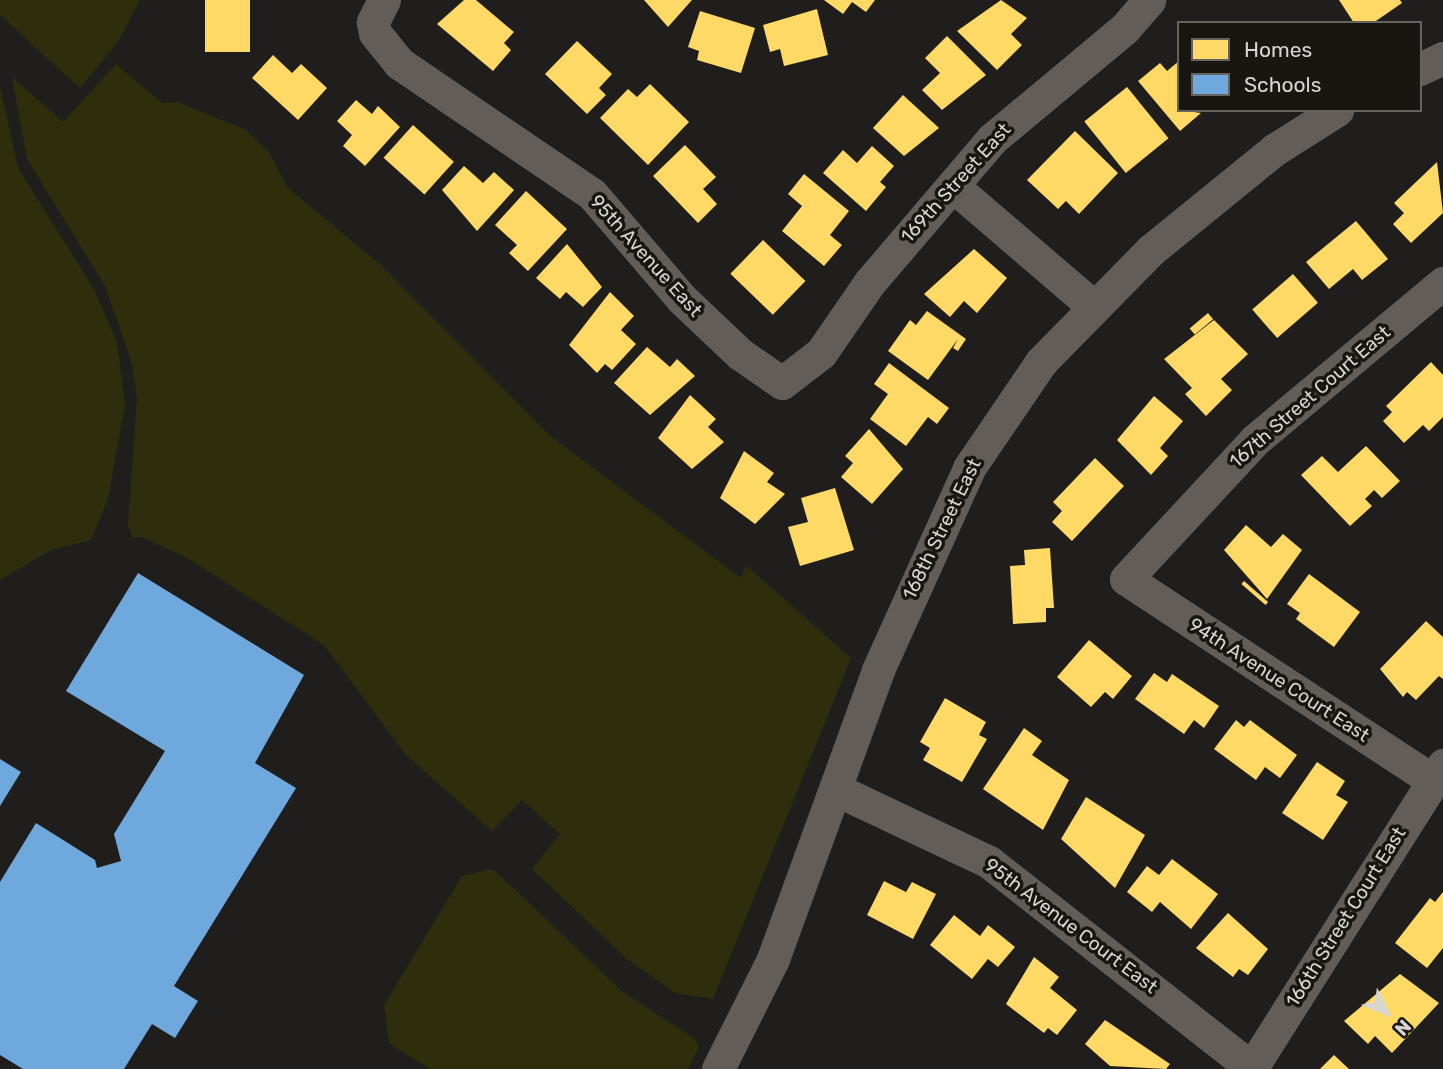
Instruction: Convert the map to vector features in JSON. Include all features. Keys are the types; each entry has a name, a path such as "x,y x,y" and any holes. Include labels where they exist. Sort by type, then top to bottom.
{"street":[{"name":"95th Avenue East","path":"384,0 373,22 375,33 426,84 503,128 592,194 682,299 782,383"},
{"name":"169th Street East","path":"782,383 815,359 878,272 1031,102 1125,28 1149,0"},
{"path":"1422,68 1443,58"},
{"name":"168th Street East","path":"718,1069 773,959 837,789 878,670 969,468 1041,362 1094,307 1213,196 1334,112"},
{"path":"954,187 1094,307"},
{"name":"167th Street Court East","path":"1126,579 1255,440 1443,284"},
{"name":"94th Avenue Court East","path":"1126,579 1437,773"},
{"name":"166th Street Court East","path":"1252,1069 1437,773"},
{"name":"95th Avenue Court East","path":"837,789 989,862 1252,1069"}],"shaded area":[{"path":"0,0 140,0 118,42 80,88 0,15"},
{"path":"116,64 162,103 178,102 246,130 269,152 287,187 381,265 549,435 741,578 746,565 851,658 713,999 675,993 627,959 532,869 560,834 522,800 492,831 406,755 324,645 187,558 142,537 133,538 128,526 137,397 131,360 105,286 27,159 12,77 63,122"},
{"path":"0,87 18,168 94,289 117,342 125,405 108,499 91,540 51,550 0,580"},
{"path":"493,869 623,992 695,1039 699,1047 688,1069 430,1069 389,1043 384,1005 462,876"}],"building: Homes":[{"path":"205,0 250,0 250,52 205,52"},
{"path":"464,0 476,0 514,32 504,43 511,50 493,71 437,24"},
{"path":"644,0 692,0 668,27"},
{"path":"824,0 875,0 866,12 852,2 843,14"},
{"path":"1001,0 1027,18 1011,34 1022,45 997,70 957,31"},
{"path":"1339,0 1400,0 1402,3 1376,21 1353,21"},
{"path":"817,9 828,55 784,66 780,49 770,52 763,25"},
{"path":"700,11 755,28 741,73 697,60 699,51 688,47"},
{"path":"947,36 986,75 942,110 922,90 940,73 925,58"},
{"path":"577,41 612,74 599,88 606,95 587,114 545,74"},
{"path":"273,55 292,73 301,64 327,88 298,120 252,78"},
{"path":"1160,63 1167,71 1177,63 1177,112 1201,113 1180,131 1138,81"},
{"path":"650,84 689,122 648,165 600,118 628,89 637,97"},
{"path":"1127,87 1169,138 1126,173 1084,122"},
{"path":"903,95 939,128 904,156 873,128"},
{"path":"356,100 372,114 378,106 400,127 365,166 343,146 352,135 337,121"},
{"path":"413,125 454,162 424,195 384,158"},
{"path":"1075,131 1118,173 1079,214 1066,201 1058,209 1027,180"},
{"path":"685,145 716,177 703,189 717,204 698,223 653,176"},
{"path":"872,146 894,166 880,182 886,187 866,211 823,173 843,150 857,163"},
{"path":"1437,162 1443,213 1411,243 1393,224 1404,213 1394,203"},
{"path":"464,166 483,183 494,172 514,190 477,231 442,190"},
{"path":"804,174 849,211 830,235 842,245 824,266 782,231 802,206 788,194"},
{"path":"526,191 567,229 528,271 509,253 517,245 495,225"},
{"path":"1356,221 1388,259 1362,280 1353,269 1329,289 1306,262"},
{"path":"763,240 805,281 773,315 730,274"},
{"path":"567,244 602,287 583,307 566,292 560,299 536,278"},
{"path":"974,249 1007,278 977,313 964,301 950,317 924,294"},
{"path":"1293,274 1318,303 1277,338 1252,309"},
{"path":"610,292 634,316 621,330 636,344 612,370 605,364 597,373 569,345"},
{"path":"927,311 966,339 958,351 953,348 958,339 928,380 888,351 910,320 916,325"},
{"path":"1208,313 1213,319 1195,335 1190,328"},
{"path":"1214,320 1248,354 1221,379 1232,390 1206,416 1185,394 1192,388 1164,359"},
{"path":"647,347 670,367 677,359 695,376 650,415 614,383"},
{"path":"1431,362 1443,375 1443,417 1429,431 1423,425 1404,443 1383,421 1392,412 1386,406"},
{"path":"889,363 949,408 937,424 928,417 906,446 870,419 888,394 874,384"},
{"path":"690,395 716,419 708,427 724,442 692,469 658,438"},
{"path":"1154,396 1183,421 1160,448 1168,456 1151,475 1117,440"},
{"path":"869,429 903,469 872,504 841,477 853,463 845,456"},
{"path":"1366,446 1400,481 1382,498 1374,490 1365,499 1372,506 1350,526 1301,475 1322,456 1338,472"},
{"path":"744,451 774,473 767,482 785,494 755,524 720,498"},
{"path":"1095,458 1124,486 1072,541 1052,522 1062,511 1053,502"},
{"path":"835,488 854,550 800,566 788,527 808,522 801,498"},
{"path":"1246,525 1271,547 1283,534 1302,550 1267,599 1224,550"},
{"path":"1050,548 1054,608 1046,608 1046,622 1013,624 1010,566 1025,565 1024,550"},
{"path":"1309,574 1360,612 1334,647 1296,619 1300,613 1287,604"},
{"path":"1244,581 1268,602 1266,605 1241,584"},
{"path":"1426,621 1443,637 1443,679 1439,676 1416,700 1407,692 1403,697 1380,669"},
{"path":"1089,640 1132,676 1113,699 1105,692 1091,707 1057,677"},
{"path":"1154,673 1167,682 1172,674 1219,706 1204,728 1194,720 1184,734 1135,699"},
{"path":"945,698 986,722 979,735 987,739 962,782 923,760 930,748 920,742"},
{"path":"1236,720 1244,727 1250,720 1297,755 1280,778 1265,767 1256,780 1214,749"},
{"path":"1024,728 1042,741 1032,755 1069,780 1043,830 983,789"},
{"path":"1317,762 1345,781 1336,795 1348,802 1323,840 1282,813"},
{"path":"1086,797 1145,835 1115,888 1061,839"},
{"path":"1172,859 1218,894 1191,929 1160,902 1152,912 1127,892 1147,866 1159,875"},
{"path":"884,881 906,892 912,882 936,894 913,939 867,915"},
{"path":"1443,892 1443,948 1427,968 1395,943 1430,898 1435,902"},
{"path":"1228,913 1268,949 1248,975 1239,969 1233,977 1196,948"},
{"path":"954,915 980,936 988,925 1015,947 998,967 988,959 972,979 930,945"},
{"path":"1034,957 1059,977 1050,988 1077,1010 1057,1035 1048,1028 1044,1033 1006,1004"},
{"path":"1400,974 1439,1003 1392,1053 1375,1036 1368,1044 1344,1021"},
{"path":"1105,1020 1170,1064 1166,1069 1110,1066 1085,1044"},
{"path":"1334,1055 1349,1069 1320,1069"}],"building: Schools":[{"path":"138,573 304,675 255,763 296,788 174,986 198,1001 175,1038 152,1024 124,1069 23,1069 0,1055 0,882 36,823 95,860 97,868 121,861 114,834 165,751 66,691"},
{"path":"0,759 21,772 0,806"}]}
